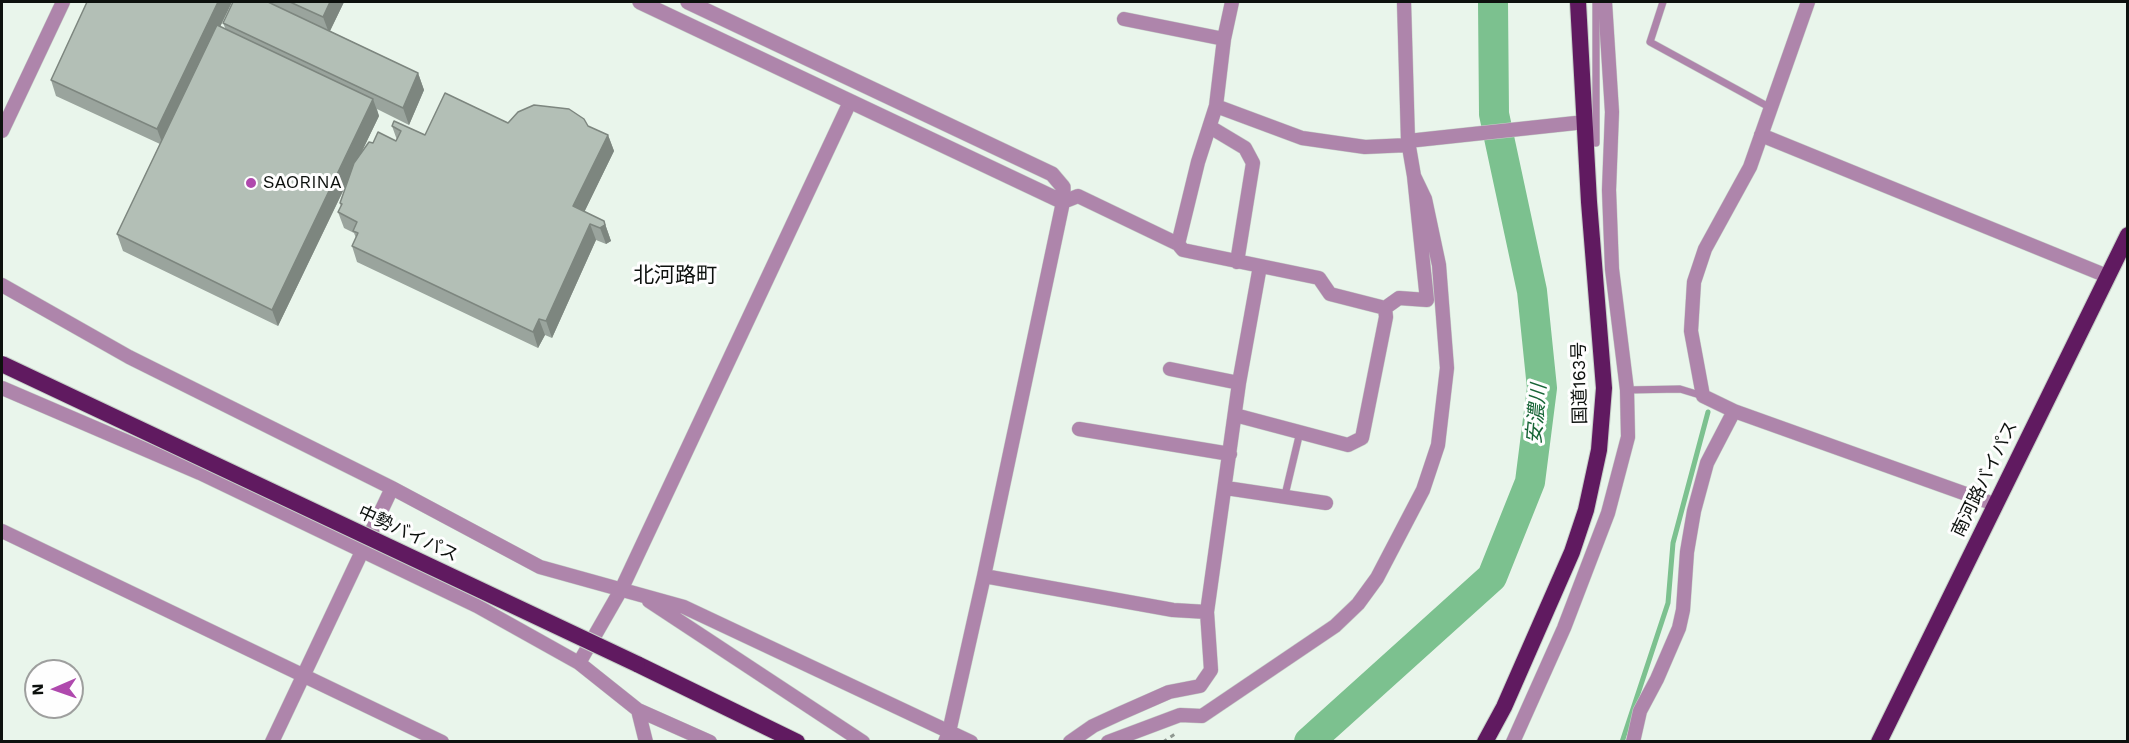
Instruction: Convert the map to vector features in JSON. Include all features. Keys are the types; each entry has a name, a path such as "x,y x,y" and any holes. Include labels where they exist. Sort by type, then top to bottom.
{"highway":[{"name":"国道163号","path":"1485,741 1504,707 1572,552 1596,469 1604,388 1578,2"},
{"name":"南河路バイパス","path":"1879,741 2127,235"},
{"name":"中勢バイパス","path":"2,364 797,741"}],"street":[{"path":"2,131 63,2"},
{"path":"640,2 1063,202 1078,196 1178,244 1183,250 1318,278 1330,294 1385,308 1399,298 1427,300 1411,142 1404,2"},
{"path":"688,2 1052,174 1063,187 1063,202 984,576 947,737"},
{"path":"1178,244 1216,106 1224,39 1232,2"},
{"path":"1513,741 1564,628 1608,513 1628,437 1627,390 1612,269 1609,190 1612,112 1605,2"},
{"path":"1808,2 1769,107 1750,167 1705,249 1694,282 1691,331 1703,396 1734,411 1994,504"},
{"path":"1124,19 1224,39"},
{"path":"579,663 622,588 850,102"},
{"path":"1216,106 1302,138 1365,147 1585,122"},
{"path":"1210,127 1245,148 1253,163 1237,262"},
{"path":"1761,135 2107,276"},
{"path":"1108,741 1180,715 1202,716 1263,676 1347,615 1365,595 1393,552 1424,490 1438,445 1447,368 1439,265 1425,199 1414,176"},
{"path":"1070,741 1093,726 1169,692 1200,686 1211,670 1207,612 1239,383 1260,266"},
{"path":"2,285 129,357 392,489 540,567 684,607 947,737 972,741"},
{"path":"1235,415 1348,445 1362,438 1372,376 1386,317 1385,308"},
{"path":"1170,369 1239,383"},
{"path":"2,388 201,473 477,606 579,663 638,710 710,741"},
{"path":"1633,741 1640,711 1679,628 1687,552 1697,502 1715,444 1729,424 1734,411"},
{"path":"1080,429 1230,454"},
{"path":"1226,488 1285,495 1326,503"},
{"path":"272,741 392,489"},
{"path":"2,531 442,741"},
{"path":"984,576 1173,610 1207,612"},
{"path":"643,596 670,617 742,659 863,741"},
{"path":"638,710 646,741"}],"lane":[{"path":"1586,143 1596,143 1596,2"},
{"path":"1663,2 1650,42 1769,107"},
{"path":"1627,390 1680,389 1703,396"},
{"path":"1285,495 1300,432"}],"building":[{"path":"87,2 218,2 157,129 51,80"},
{"path":"233,2 268,2 418,73 403,108 223,23"},
{"path":"290,2 330,2 323,17"},
{"name":"SAORINA","path":"217,25 373,99 272,310 117,234"},
{"path":"445,93 508,123 518,112 534,105 569,109 584,119 588,126 608,135 573,206 604,221 605,225 600,228 590,224 546,321 539,319 533,332 352,246 358,233 353,231 357,222 338,212 354,163 369,142 373,143 378,132 396,141 401,131 392,126 394,121 425,135"}],"waterway":[{"name":"安濃川","path":"1309,742 1492,577 1530,482 1542,388 1532,291 1494,114 1493,2"},
{"path":"1622,742 1668,603 1673,543 1708,412"}],"place":[{"name":"SAORINA","path":"251,183"}],"district":[{"name":"北河路町","path":"675,276"}]}
